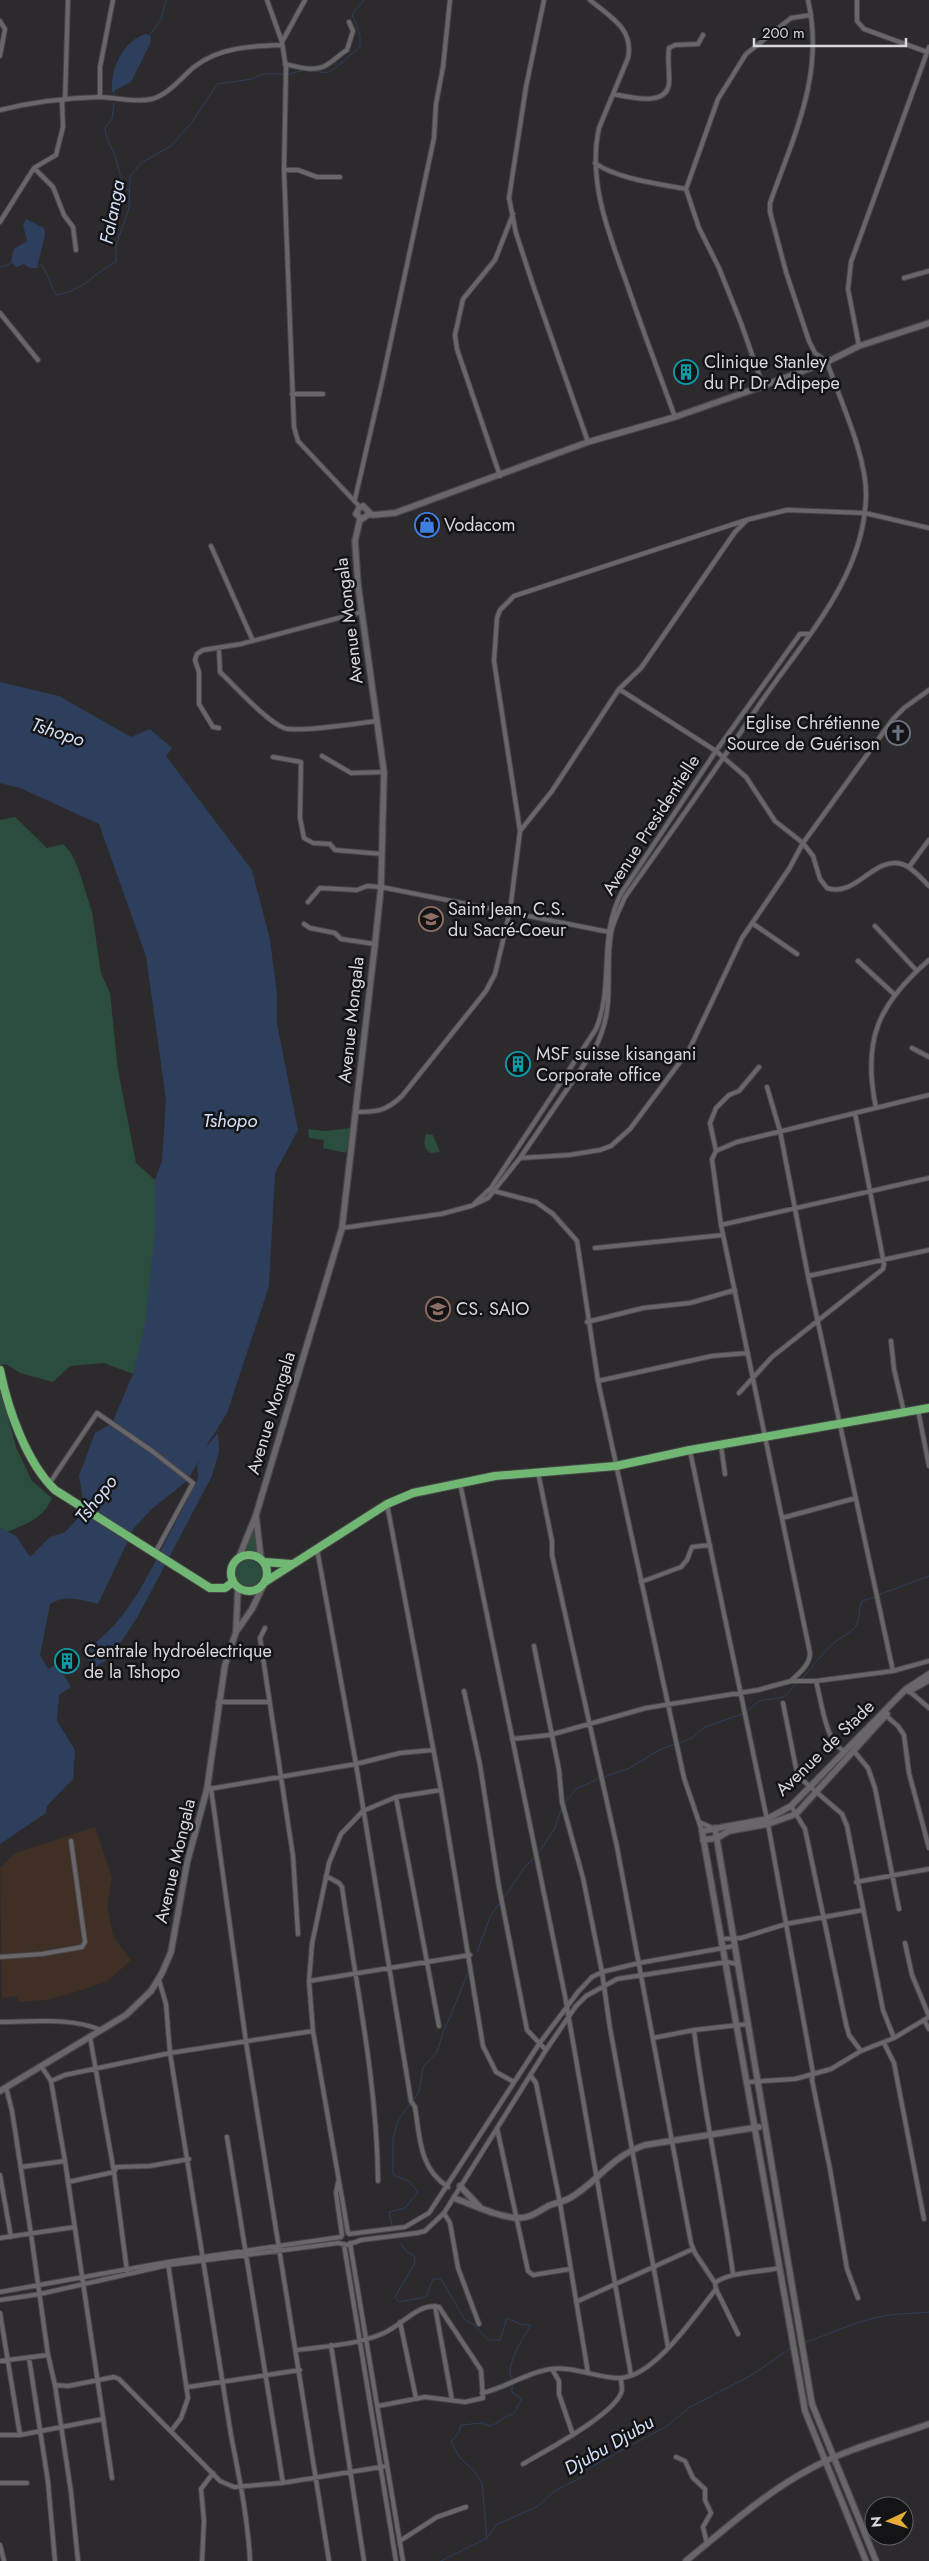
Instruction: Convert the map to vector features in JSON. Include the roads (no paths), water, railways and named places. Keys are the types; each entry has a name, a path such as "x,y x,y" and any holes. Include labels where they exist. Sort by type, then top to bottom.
{"highway":[{"path":"0,1370 12,1415 43,1477 49,1484 64,1496 210,1588 225,1588 235,1585 250,1591 256,1590 291,1564 387,1504 413,1493 495,1476 616,1466 690,1450 929,1408"},
{"path":"235,1585 231,1568 239,1557 251,1554 263,1560 291,1564"},
{"path":"263,1560 267,1575 265,1582"}],"street":[{"path":"0,222 34,168 56,154 63,127 68,0"},
{"path":"100,97 100,68 113,0"},
{"path":"267,0 282,44 286,78 284,170 294,426 298,441 355,498 360,507 367,508 372,515"},
{"path":"282,44 305,0"},
{"path":"355,498 384,372 411,235 434,138 436,104 443,67 450,0"},
{"path":"544,0 526,86 510,186 510,198 516,233 588,442"},
{"path":"590,0 622,26 629,38 628,58 599,128 595,163 604,219 675,417"},
{"path":"808,0 811,15 812,64 809,91 770,203 770,212 786,272 809,340 815,353 827,362"},
{"path":"857,0 857,21 864,29 927,52"},
{"path":"763,386 741,323 719,268 699,228 686,189 718,99 746,54 791,18 811,15"},
{"path":"0,21 5,29 0,56"},
{"path":"285,66 313,68 329,64 347,50 353,31 348,22"},
{"path":"613,94 627,97 661,97 667,93 669,84 669,48 675,45 698,44 703,35"},
{"path":"0,110 22,104 100,97 151,99 161,95 196,65 213,56 236,48 282,44"},
{"path":"859,346 848,290 851,262 929,47"},
{"path":"595,163 604,169 650,182 686,189"},
{"path":"34,168 53,187 64,216 72,227 76,250"},
{"path":"284,170 298,170 312,176 340,177"},
{"path":"500,476 457,349 456,335 463,299 495,260 513,213"},
{"path":"904,278 929,271"},
{"path":"0,313 38,360"},
{"path":"360,519 366,518 369,514 395,513 500,476 588,442 675,417 827,362 859,346 929,323"},
{"name":"Avenue Presidentielle","path":"609,932 625,897 810,634 848,575 861,540 866,494 862,464 827,362"},
{"path":"292,394 323,394"},
{"name":"Avenue Mongala","path":"239,1557 256,1515 342,1228 356,1112 380,887 384,772 382,745 361,612 355,554 355,541 360,519 356,514 360,507"},
{"path":"356,1112 372,1112 388,1108 402,1096 486,991 495,974 510,911 520,831 494,661 500,610 514,596 746,520 788,510 865,513 929,528"},
{"path":"520,831 552,791 619,689 641,668 746,520"},
{"path":"211,546 253,641"},
{"path":"219,728 213,727 199,704 199,672 195,660 197,654 204,650 253,641 361,612"},
{"name":"Avenue Presidentielle","path":"342,1228 441,1214 471,1206 488,1198 520,1158 594,1050 603,1032 607,1002 609,932 614,906 716,751 750,703 800,634 810,634"},
{"path":"219,648 220,672 262,713 283,728 328,727 377,721"},
{"path":"619,689 716,751 746,777 775,821 803,843 813,856 823,884 833,890 845,890 886,865 897,863 909,867 929,886"},
{"path":"520,1158 569,1155 600,1150 621,1139 690,1050 735,951 790,869 803,843 893,719 904,708 929,690"},
{"path":"750,703 756,709"},
{"path":"322,756 352,773 384,772"},
{"path":"273,757 301,762 300,818 304,838 313,843 330,844 335,850 382,854"},
{"path":"909,867 929,840"},
{"path":"308,902 320,888 356,890 367,886 380,887 510,911 609,932"},
{"path":"752,923 797,954"},
{"path":"304,924 310,928 335,933 341,939 375,944"},
{"path":"875,926 917,971"},
{"path":"876,1108 872,1088 873,1045 883,1010 894,994 929,960"},
{"path":"858,961 894,994"},
{"name":"Avenue Presidentielle","path":"471,1206 491,1188 520,1146 587,1045 607,1002"},
{"path":"587,1045 594,1050"},
{"path":"912,1048 929,1057"},
{"path":"759,1067 739,1091 729,1095 716,1108 710,1123 716,1151 712,1159 721,1225 810,1653 810,1659 804,1668 791,1681"},
{"path":"767,1086 780,1132 808,1276 893,1671"},
{"path":"716,1151 737,1142 929,1095"},
{"path":"739,1393 772,1357 883,1269 883,1259 855,1113"},
{"path":"520,1146 524,1151"},
{"path":"721,1225 929,1178"},
{"path":"494,1191 536,1202 553,1214 577,1241 587,1322 616,1466 686,1786 702,1831 727,1962 805,2411 866,2561"},
{"path":"595,1248 723,1235"},
{"path":"808,1276 929,1250"},
{"path":"587,1322 643,1308 690,1303 735,1290"},
{"path":"891,1341 894,1369 904,1412"},
{"path":"598,1381 712,1356 748,1353"},
{"path":"918,1409 929,1466"},
{"path":"49,1484 96,1413 152,1451 193,1483 155,1553"},
{"path":"721,1445 725,1474"},
{"path":"690,1450 768,1821 814,2073 812,2080 847,2269 858,2298"},
{"path":"538,1472 552,1541 552,1555 642,1975 693,2249 715,2283 716,2289 738,2334"},
{"path":"460,1483 567,2006 632,2375"},
{"path":"782,1518 856,1498"},
{"path":"387,1504 434,1750 486,2055 496,2072 514,2082"},
{"path":"256,1515 263,1560"},
{"path":"641,1582 680,1567 687,1560 692,1547 710,1545"},
{"path":"317,1548 356,1764 412,2102 424,2156 430,2171 435,2178 448,2186"},
{"path":"236,1632 252,1609 265,1582"},
{"path":"235,1585 236,1632"},
{"path":"265,1628 260,1638 293,1856 298,1934"},
{"name":"Avenue Mongala","path":"0,2091 126,2015 142,2001 159,1980 171,1952 186,1863 209,1789 218,1702 225,1665 236,1632"},
{"path":"534,1646 558,1770 563,1808 583,1878 602,1972 668,2347"},
{"path":"512,1741 588,1725 637,1710 668,1704 740,1693 791,1681 816,1681 893,1671 929,1661"},
{"name":"Avenue de Stade","path":"702,1831 768,1821 791,1806 814,1788 844,1752 908,1690 929,1674"},
{"path":"929,1680 908,1690 929,1708"},
{"path":"816,1681 830,1737 844,1752 853,1750"},
{"path":"464,1692 481,1775 527,2030 546,2050"},
{"path":"218,1702 269,1702"},
{"path":"783,1703 797,1773 842,1814 845,1820 883,2010 894,2038"},
{"path":"703,1840 718,1838 729,1831 796,1814 814,1788 853,1750 884,1715 898,1726 904,1735 909,1773 929,1848"},
{"path":"329,2561 297,2350 246,2042 209,1789 356,1764 400,1753 434,1750"},
{"path":"853,1750 868,1768 872,1777 899,1909"},
{"path":"403,2561 349,2234 313,2031 308,1981 312,1944 328,1863 341,1834 364,1811 396,1797 441,1790"},
{"path":"396,1797 439,2026"},
{"path":"791,1806 805,1829 846,2024 849,2034 861,2051"},
{"path":"699,1822 715,1828 718,1838 734,1946 812,2404 876,2561"},
{"path":"0,1957 42,1954 82,1947 85,1942 71,1840"},
{"path":"856,1882 929,1869"},
{"path":"326,1876 339,1883 342,1887 374,2085 378,2127 378,2181"},
{"path":"722,1939 734,1939 786,1924 863,1910"},
{"path":"748,2082 757,2080 779,2081 831,2069 861,2051 894,2038 929,2017 912,1975 905,1943"},
{"path":"279,2248 349,2234 405,2228 418,2222 436,2206 539,2044 567,2006 592,1977 602,1972 639,1963 734,1946"},
{"path":"308,1981 470,1955"},
{"path":"0,2292 82,2277 244,2252 343,2244 425,2231 444,2214 546,2050 586,1996 604,1984 617,1979 727,1962 737,1964"},
{"path":"159,1980 166,2004 170,2053 189,2159 231,2434 248,2524 250,2561"},
{"path":"924,2020 929,2029"},
{"path":"0,2022 59,2022 83,2024 101,2030"},
{"path":"653,2038 694,2030 748,2024"},
{"path":"694,2030 700,2081 711,2134 733,2274"},
{"path":"51,2081 97,2068 170,2053 313,2031"},
{"path":"90,2037 114,2172 128,2271"},
{"path":"884,2043 894,2063 924,2219"},
{"path":"40,2066 51,2081 66,2162 82,2284 112,2478"},
{"path":"531,2076 536,2083 560,2203 588,2372"},
{"path":"6,2087 21,2167 48,2356 55,2384 74,2518 78,2561"},
{"path":"454,2198 497,2214 518,2218 531,2216 570,2198 596,2178 619,2156 632,2149 672,2140 764,2126"},
{"path":"498,2128 530,2274 570,2269"},
{"path":"227,2137 244,2252 283,2483"},
{"path":"68,2182 114,2172 117,2167 150,2166 189,2159"},
{"path":"21,2167 66,2162"},
{"path":"0,2174 11,2237"},
{"path":"338,2177 336,2193 341,2236 396,2561"},
{"path":"460,2186 480,2207"},
{"path":"444,2214 450,2223 458,2268 480,2324"},
{"path":"0,2238 75,2226"},
{"path":"576,2302 693,2249"},
{"path":"168,2264 188,2387 186,2406 172,2430"},
{"path":"715,2283 733,2274 740,2276 779,2268"},
{"path":"0,2300 40,2294 128,2271"},
{"path":"482,2393 512,2381 552,2369 588,2372 621,2378 632,2375 651,2365 716,2289"},
{"path":"297,2350 365,2340 386,2332 400,2322 435,2306"},
{"path":"378,2406 416,2398 431,2397 472,2402 483,2398 484,2378 481,2370 442,2310 435,2306"},
{"path":"435,2306 452,2400"},
{"path":"0,2313 20,2435"},
{"path":"400,2322 416,2398"},
{"path":"793,2342 802,2341"},
{"path":"330,2346 364,2561"},
{"path":"0,2361 48,2356"},
{"path":"29,2358 48,2482 55,2561"},
{"path":"552,2369 558,2378 559,2394 573,2434"},
{"path":"188,2387 300,2370"},
{"path":"55,2384 68,2386 114,2377 124,2382 227,2485 242,2487 317,2479 387,2466"},
{"path":"523,2464 599,2417 616,2400 622,2389 621,2378"},
{"path":"0,2435 40,2432 103,2419"},
{"path":"686,2561 771,2493 793,2478 834,2457 929,2424"},
{"path":"676,2457 686,2462 696,2481 706,2489 705,2500 711,2513 703,2527 707,2544"},
{"path":"202,2561 204,2530 200,2489 213,2473"},
{"path":"0,2483 27,2483"},
{"path":"400,2541 437,2518 466,2507"},
{"path":"0,2545 4,2561"}],"water":[{"path":"146,34 151,36 150,44 131,82 112,92 113,74 120,57 131,42"},
{"path":"26,219 44,228 45,235 37,268 30,268 24,264 16,267 11,261 14,249 27,241 23,224"},
{"name":"Tshopo","path":"0,682 59,696 131,737 150,729 172,748 166,756 252,870 270,940 277,994 277,1024 298,1130 275,1173 269,1286 227,1413 205,1448 218,1433 219,1451 212,1476 138,1616 117,1648 106,1660 94,1668 91,1665 93,1663 89,1662 87,1658 89,1657 83,1652 109,1630 139,1591 198,1478 197,1465 204,1452 187,1481 153,1508 134,1528 98,1604 62,1599 50,1604 40,1655 48,1669 57,1664 71,1687 59,1695 57,1721 75,1750 73,1779 47,1806 46,1813 0,1844 0,1528 16,1536 30,1557 50,1537 65,1532 80,1516 83,1499 79,1476 95,1433 112,1423 133,1374 145,1324 155,1233 155,1180 162,1160 166,1100 146,956 99,824 20,788 0,783"}],"waterway":[{"path":"150,35 161,19 166,0"},
{"name":"Falanga","path":"314,71 326,73 334,69 360,47 360,35 352,14 364,0"},
{"name":"Falanga","path":"40,263 56,295 66,293 81,286 116,262 116,246 129,208 130,177 141,163 171,146 192,122 217,84 252,79 263,74 289,74 305,70"},
{"path":"114,90 114,95"},
{"path":"114,103 112,119 105,127 105,131 115,156 121,179 129,192"},
{"name":"Falanga","path":"0,267 13,263"},
{"path":"878,1595 929,1576"},
{"path":"800,1680 830,1646 854,1628 858,1621 862,1601 875,1597"},
{"path":"746,1712 759,1701 784,1697 797,1683"},
{"path":"679,1743 692,1738 705,1727 742,1714"},
{"path":"604,1777 630,1768 659,1750 675,1744"},
{"path":"564,1804 576,1789 600,1778"},
{"path":"538,1854 555,1828 562,1807"},
{"path":"503,1899 524,1868 535,1857"},
{"path":"477,1952 490,1917 500,1902"},
{"path":"392,2226 389,2212 405,2208 418,2192 409,2181 393,2175 393,2139 398,2120 419,2092 423,2067 437,2052 468,1973"},
{"path":"401,2244 407,2252 414,2255 415,2263 395,2297 399,2302 426,2297 433,2279 441,2279 465,2320 474,2325 488,2340 500,2340 507,2318 520,2324 531,2325 514,2355 510,2368 513,2380"},
{"name":"Djubu Djubu","path":"806,2342 870,2319 929,2312"},
{"name":"Djubu Djubu","path":"441,2561 487,2538 496,2525 538,2506 553,2492 580,2478 585,2470 667,2426 690,2407 750,2376 791,2348"},
{"path":"487,2538 482,2483 474,2471 460,2458 451,2442 459,2432 461,2425 482,2423 489,2426 513,2414 522,2399 512,2392 512,2384"}],"place":[{"name":"Clinique Stanley du Pr Dr Adipepe","path":"686,372"},
{"name":"Vodacom","path":"427,525"},
{"name":"Eglise Chrétienne Source de Guérison","path":"898,733"},
{"name":"Saint Jean, C.S. du Sacré-Coeur","path":"431,919"},
{"name":"MSF suisse kisangani Corporate office","path":"518,1064"},
{"name":"CS. SAIO","path":"438,1309"},
{"name":"Centrale hydroélectrique de la Tshopo","path":"67,1661"}]}
